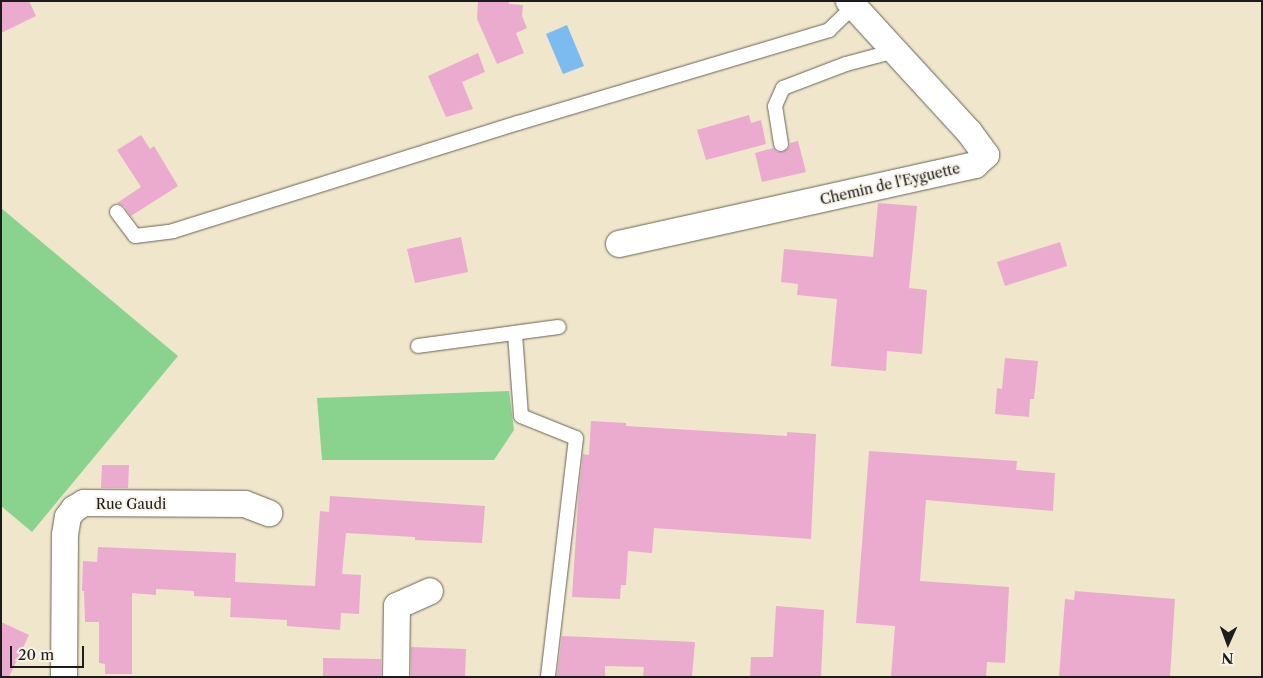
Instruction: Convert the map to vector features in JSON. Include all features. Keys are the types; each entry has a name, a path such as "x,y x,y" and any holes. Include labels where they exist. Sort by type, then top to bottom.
{"street":[{"name":"Chemin de l'Eyguette","path":"619,244 975,165 986,155 969,132 852,4"},
{"name":"Rue Gaudi","path":"64,677 65,535 68,517 74,509 84,503 245,504 269,513"},
{"path":"396,677 397,606 430,591"}],"lane":[{"path":"117,212 135,236 173,231 518,123 829,30 852,4"},
{"path":"782,144 775,106 782,88 846,64 895,51"},
{"path":"418,346 559,327"},
{"path":"515,334 521,416 576,438 548,677"}],"green space":[{"path":"1,208 178,356 32,532 1,506"},
{"path":"509,391 514,430 494,460 322,460 317,398"}],"water":[{"path":"567,25 584,66 563,74 546,34"}],"building":[{"path":"1,1 29,1 36,16 1,33"},
{"path":"478,1 509,1 509,4 523,5 522,16 527,28 516,33 524,53 497,64 477,19"},
{"path":"478,53 485,72 462,82 473,109 446,117 428,76"},
{"path":"749,115 751,123 761,120 766,144 706,160 697,130"},
{"path":"141,135 150,149 154,146 178,186 131,216 124,206 117,203 141,187 117,150"},
{"path":"798,141 806,172 762,182 755,153 773,148 777,152 783,152 789,148 790,143"},
{"path":"878,203 917,206 909,288 927,290 922,354 887,351 886,371 831,366 837,299 797,295 798,284 781,282 784,249 873,257"},
{"path":"461,237 468,272 415,283 407,249"},
{"path":"1060,242 1067,266 1005,286 997,262"},
{"path":"1005,358 1038,361 1034,399 1030,399 1029,417 995,414 997,388 1002,389"},
{"path":"591,421 626,423 626,426 787,436 787,432 816,434 811,539 654,528 652,553 628,551 626,585 621,585 620,599 572,597 579,488 583,454 589,455"},
{"path":"869,451 1017,461 1016,470 1055,473 1053,511 926,500 920,581 1009,587 1005,663 987,662 986,677 891,677 895,626 856,623"},
{"path":"102,465 129,465 128,488 101,488"},
{"path":"330,496 485,506 482,543 415,540 415,537 346,533 342,574 361,575 359,614 341,613 340,630 287,626 287,620 230,617 231,598 194,596 194,591 156,589 156,595 132,593 132,674 105,674 105,664 99,663 99,622 85,622 84,591 82,591 83,561 97,562 98,547 236,553 235,582 315,586 320,511 329,512"},
{"path":"1075,591 1175,599 1170,677 1059,677 1065,599 1074,600"},
{"path":"776,606 824,610 821,677 750,677 751,657 773,657"},
{"path":"1,622 29,635 9,677 1,677"},
{"path":"562,636 695,642 692,677 643,677 644,667 605,666 605,677 557,677"},
{"path":"411,647 466,649 465,677 411,677"},
{"path":"323,658 381,659 381,677 323,677"}]}
